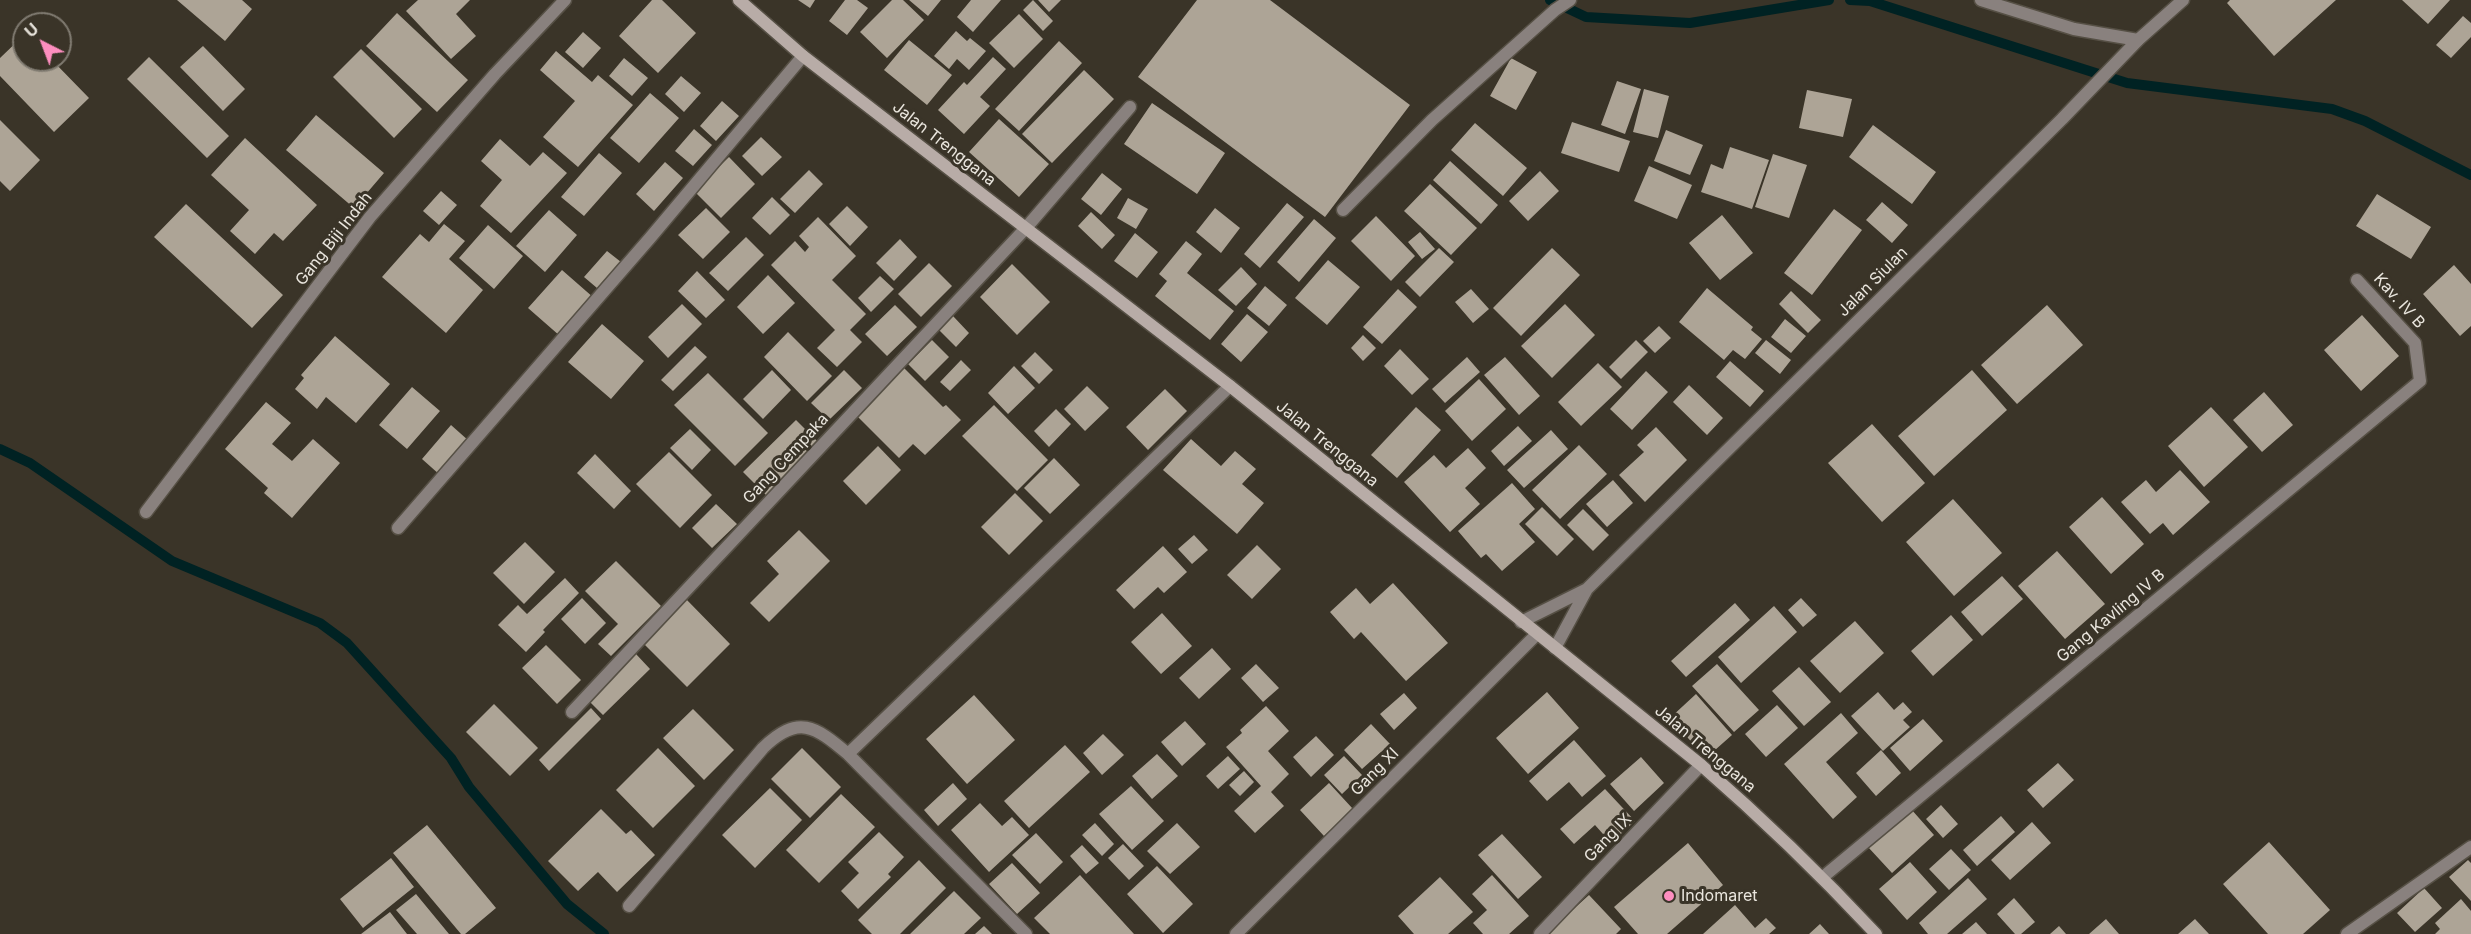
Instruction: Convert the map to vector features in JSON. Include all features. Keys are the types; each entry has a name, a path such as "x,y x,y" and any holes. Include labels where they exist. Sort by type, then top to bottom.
{"main road":[{"name":"Jalan Trenggana","path":"739,0 803,56 1230,386 1701,765 1758,814 1823,877 1876,934"}],"street":[{"name":"Gang Biji Indah","path":"146,512 370,217 495,74 565,0"},
{"path":"1343,210 1432,120 1555,10 1570,0"},
{"path":"1981,0 2074,29 2138,40"},
{"name":"Jalan Siulan","path":"1555,648 1587,589 2062,119 2100,77 2183,0"},
{"path":"398,528 643,247 803,56"},
{"name":"Gang Cempaka","path":"572,712 1025,229 1130,107"},
{"name":"Kav. IV B","path":"2357,280 2415,343 2420,381"},
{"name":"Gang Kavling IV B","path":"1823,877 2420,381"},
{"path":"848,754 1230,386"},
{"name":"Jalan Siulan","path":"1521,622 1587,589"},
{"name":"Gang XI","path":"1236,934 1537,634"},
{"path":"629,906 777,735 794,728 812,728 828,737 848,754 1026,934"},
{"name":"Gang IX","path":"1540,934 1701,765"},
{"path":"2347,934 2471,847"}],"building":[{"path":"177,0 242,0 252,9 225,41"},
{"path":"418,0 470,0 456,14 476,36 451,59 406,11"},
{"path":"652,0 662,0 696,33 658,73 619,36"},
{"path":"798,0 815,0 810,8"},
{"path":"845,0 857,0 868,8 847,35 829,21"},
{"path":"892,0 903,0 924,20 887,58 860,32"},
{"path":"909,0 941,0 928,16"},
{"path":"971,0 1001,0 973,32 957,17"},
{"path":"1033,0 1053,21 1043,31 1023,10"},
{"path":"1038,0 1061,0 1049,12"},
{"path":"1197,0 1270,0 1410,105 1325,217 1138,77"},
{"path":"2230,0 2336,0 2274,56 2227,3"},
{"path":"2402,0 2450,0 2428,24"},
{"path":"397,13 468,80 437,112 366,46"},
{"path":"1019,14 1043,39 1014,68 989,43"},
{"path":"2463,16 2471,23 2471,37 2451,58 2436,45"},
{"path":"956,31 967,41 970,38 986,51 969,70 957,59 949,69 934,56"},
{"path":"583,32 601,48 583,68 565,52"},
{"path":"909,40 952,75 927,105 884,70"},
{"path":"1059,41 1082,63 1019,131 995,109"},
{"path":"12,46 12,72 64,72 89,98 54,132 0,76 0,58"},
{"path":"203,46 245,89 223,111 180,67"},
{"path":"361,49 422,109 394,138 333,77"},
{"path":"556,51 592,82 598,75 633,105 578,167 543,137 575,101 540,70"},
{"path":"149,57 229,136 207,158 127,79"},
{"path":"993,57 1006,69 980,97 990,106 964,134 938,110 964,82 967,85"},
{"path":"624,58 648,78 632,96 609,76"},
{"path":"1511,58 1537,72 1516,110 1490,96"},
{"path":"1084,70 1114,99 1052,163 1022,134"},
{"path":"681,76 701,93 684,112 665,94"},
{"path":"1617,81 1641,89 1625,134 1601,125"},
{"path":"1644,89 1669,96 1658,138 1633,132"},
{"path":"1807,90 1852,99 1843,137 1799,128"},
{"path":"650,93 679,118 639,163 610,138"},
{"path":"722,101 739,116 716,141 700,126"},
{"path":"1152,103 1225,153 1197,194 1124,144"},
{"path":"316,115 384,173 354,208 286,150"},
{"path":"999,119 1049,164 1019,197 969,152"},
{"path":"0,120 40,160 10,191 0,181"},
{"path":"1572,122 1630,141 1619,172 1561,153"},
{"path":"1475,123 1527,168 1503,196 1451,150"},
{"path":"1873,125 1936,172 1912,204 1849,157"},
{"path":"694,129 712,145 693,166 675,151"},
{"path":"1666,130 1703,145 1690,175 1654,161"},
{"path":"761,137 782,157 762,176 742,156"},
{"path":"245,138 317,205 283,241 274,233 255,254 230,231 249,210 211,175"},
{"path":"500,139 530,166 543,152 567,173 511,233 480,206 502,180 481,161"},
{"path":"1730,147 1769,160 1752,209 1701,192 1711,164 1723,169"},
{"path":"599,153 622,173 584,216 561,197"},
{"path":"1773,154 1807,165 1789,218 1755,207"},
{"path":"729,157 755,184 721,218 694,191"},
{"path":"1450,161 1498,205 1481,224 1433,180"},
{"path":"665,162 683,178 654,211 636,194"},
{"path":"1649,166 1692,185 1677,219 1634,201"},
{"path":"809,170 823,184 795,213 780,199"},
{"path":"1540,171 1559,191 1528,221 1509,201"},
{"path":"1102,173 1122,189 1101,215 1081,199"},
{"path":"1430,184 1477,228 1451,255 1404,211"},
{"path":"441,191 457,205 439,225 423,211"},
{"path":"2377,194 2431,227 2411,259 2356,226"},
{"path":"772,197 790,215 770,235 752,218"},
{"path":"1128,198 1148,209 1136,229 1117,218"},
{"path":"1882,202 1908,225 1892,243 1866,220"},
{"path":"1287,203 1304,217 1260,268 1244,254"},
{"path":"186,204 283,295 252,328 154,237"},
{"path":"847,206 868,227 850,246 829,224"},
{"path":"706,208 730,232 703,259 678,235"},
{"path":"1215,208 1240,228 1221,253 1196,232"},
{"path":"1834,209 1862,230 1812,295 1784,273"},
{"path":"549,210 577,235 545,272 516,246"},
{"path":"1091,212 1115,235 1102,249 1078,226"},
{"path":"1722,215 1753,253 1720,280 1689,243"},
{"path":"1376,216 1415,256 1391,281 1351,241"},
{"path":"818,217 856,256 832,280 866,314 850,330 862,342 837,367 817,348 835,330 771,265 795,241 805,252 809,247 799,236"},
{"path":"1314,219 1336,238 1299,282 1277,262"},
{"path":"444,224 465,241 449,259 483,290 446,333 382,277 420,234 429,242"},
{"path":"488,225 523,256 494,289 459,258"},
{"path":"1420,232 1435,249 1422,259 1408,242"},
{"path":"1135,233 1158,252 1137,278 1114,261"},
{"path":"746,237 764,255 728,291 709,273"},
{"path":"900,239 917,257 894,281 876,263"},
{"path":"1186,241 1202,254 1187,273 1234,311 1210,340 1155,296 1167,281 1159,274"},
{"path":"1439,248 1454,262 1420,297 1405,282"},
{"path":"1552,248 1580,275 1521,336 1493,308"},
{"path":"607,251 621,262 597,288 584,277"},
{"path":"1328,260 1360,287 1327,325 1295,298"},
{"path":"929,263 952,286 921,317 898,294"},
{"path":"1012,264 1050,302 1017,335 980,297"},
{"path":"2454,265 2471,284 2471,326 2460,336 2423,294"},
{"path":"1241,267 1257,284 1236,306 1218,290"},
{"path":"562,270 594,298 560,336 528,308"},
{"path":"697,271 725,300 706,318 678,291"},
{"path":"768,275 795,303 763,334 737,307"},
{"path":"880,276 894,289 871,312 858,298"},
{"path":"1265,286 1287,305 1269,326 1247,308"},
{"path":"1707,288 1753,327 1751,330 1762,339 1745,359 1733,350 1724,360 1679,322"},
{"path":"1398,289 1417,307 1382,344 1363,327"},
{"path":"1471,289 1489,309 1473,323 1455,302"},
{"path":"1791,291 1821,320 1808,333 1779,304"},
{"path":"682,304 702,324 668,358 648,337"},
{"path":"1565,304 1595,335 1552,378 1521,346"},
{"path":"895,305 917,327 887,356 865,334"},
{"path":"2047,305 2083,345 2017,404 1981,365"},
{"path":"1247,314 1268,332 1241,362 1221,344"},
{"path":"2362,315 2399,356 2361,391 2324,350"},
{"path":"953,316 969,333 956,347 939,330"},
{"path":"1785,319 1806,336 1791,353 1771,337"},
{"path":"602,324 644,361 611,399 568,362"},
{"path":"1659,326 1671,338 1655,353 1643,341"},
{"path":"788,332 832,376 807,401 764,357"},
{"path":"1363,335 1376,348 1363,361 1351,348"},
{"path":"335,336 390,384 356,423 326,397 317,409 295,389 304,378 301,375"},
{"path":"932,340 949,357 925,381 908,364"},
{"path":"1636,340 1648,352 1621,379 1609,367"},
{"path":"1766,340 1791,360 1780,374 1755,353"},
{"path":"695,346 707,357 673,391 661,380"},
{"path":"1400,349 1429,379 1412,395 1384,366"},
{"path":"1035,352 1053,370 1039,384 1021,366"},
{"path":"1467,357 1480,372 1445,403 1432,389"},
{"path":"1505,357 1540,396 1519,415 1484,375"},
{"path":"961,360 971,370 950,391 940,382"},
{"path":"1730,361 1764,391 1750,407 1716,377"},
{"path":"1598,363 1622,387 1581,426 1558,402"},
{"path":"1014,366 1035,388 1008,414 988,393"},
{"path":"904,368 943,407 946,405 961,420 925,455 913,444 899,458 856,415"},
{"path":"772,370 791,390 763,419 743,399"},
{"path":"844,370 862,388 829,420 811,403"},
{"path":"1972,370 2007,410 1934,476 1898,436"},
{"path":"1646,371 1668,392 1632,430 1610,409"},
{"path":"708,373 768,433 735,466 674,405"},
{"path":"1479,379 1506,409 1472,441 1445,411"},
{"path":"1689,385 1723,418 1707,435 1673,402"},
{"path":"1087,386 1109,408 1085,431 1064,409"},
{"path":"412,387 440,411 407,449 379,425"},
{"path":"1165,389 1187,411 1148,450 1126,427"},
{"path":"2264,392 2293,425 2262,452 2233,420"},
{"path":"266,402 291,423 272,444 292,461 313,439 340,463 292,518 264,493 268,488 225,449"},
{"path":"994,405 1048,460 1017,491 962,436"},
{"path":"1416,407 1441,430 1397,478 1371,455"},
{"path":"2211,407 2248,447 2204,487 2168,446"},
{"path":"1056,409 1071,424 1049,447 1034,431"},
{"path":"796,420 819,443 766,495 743,472"},
{"path":"1872,424 1925,483 1882,522 1828,463"},
{"path":"451,425 469,441 440,475 422,459"},
{"path":"1518,426 1532,441 1504,466 1491,451"},
{"path":"1656,427 1687,460 1645,502 1619,475 1644,452 1637,445"},
{"path":"690,429 711,450 692,470 670,448"},
{"path":"1551,430 1568,449 1524,488 1507,470"},
{"path":"1191,439 1221,466 1235,451 1256,469 1242,484 1264,503 1237,534 1163,470"},
{"path":"1579,445 1607,474 1560,519 1532,490"},
{"path":"878,446 901,470 866,505 843,481"},
{"path":"1468,448 1486,468 1465,488 1480,504 1450,532 1404,482 1434,455 1446,468"},
{"path":"669,452 712,495 680,528 636,484"},
{"path":"595,454 631,491 614,509 577,473"},
{"path":"1054,458 1080,485 1050,514 1024,488"},
{"path":"2180,470 2210,502 2173,535 2163,523 2150,534 2121,502 2146,480 2156,492"},
{"path":"1613,480 1633,503 1607,527 1586,504"},
{"path":"1512,483 1535,509 1519,524 1535,542 1502,571 1486,554 1481,558 1458,531"},
{"path":"1015,493 1043,521 1009,555 981,527"},
{"path":"2102,497 2144,544 2111,574 2069,527"},
{"path":"1953,499 2002,553 1954,596 1906,542"},
{"path":"716,504 737,524 712,548 692,528"},
{"path":"1542,507 1574,539 1557,556 1525,524"},
{"path":"1583,509 1609,535 1593,551 1567,525"},
{"path":"799,530 830,561 769,622 750,603 779,574 767,561"},
{"path":"1194,535 1208,550 1192,564 1178,549"},
{"path":"525,542 555,572 524,604 493,573"},
{"path":"1257,545 1281,569 1252,599 1227,575"},
{"path":"1163,546 1187,572 1164,593 1158,587 1134,609 1116,590"},
{"path":"2057,551 2105,604 2065,639 2018,586"},
{"path":"616,561 661,606 611,656 598,644 618,624 585,591"},
{"path":"2002,576 2023,599 1982,636 1961,612"},
{"path":"565,578 579,593 543,630 545,632 526,652 498,625 518,605 527,614"},
{"path":"1393,583 1448,643 1406,681 1361,632 1354,639 1330,612 1356,588 1370,604"},
{"path":"582,598 606,623 585,644 561,619"},
{"path":"1801,598 1817,615 1803,627 1788,610"},
{"path":"686,599 730,644 687,687 642,642"},
{"path":"1735,603 1750,620 1686,677 1671,661"},
{"path":"1774,606 1797,632 1741,683 1718,657"},
{"path":"1162,613 1192,646 1161,674 1131,642"},
{"path":"1951,615 1973,640 1933,676 1911,651"},
{"path":"1855,621 1884,653 1840,693 1810,661"},
{"path":"546,645 581,680 557,704 522,668"},
{"path":"1212,648 1231,669 1199,699 1179,678"},
{"path":"636,654 650,669 603,715 589,701"},
{"path":"1256,664 1279,688 1263,702 1241,678"},
{"path":"1717,664 1759,710 1734,732 1692,686"},
{"path":"1799,667 1831,702 1804,726 1772,691"},
{"path":"1547,692 1579,728 1528,774 1496,738"},
{"path":"1878,692 1894,710 1903,702 1912,712 1903,720 1910,727 1883,751 1851,716"},
{"path":"1404,693 1417,708 1394,730 1380,714"},
{"path":"1696,694 1732,735 1706,758 1670,718"},
{"path":"974,695 1015,740 967,784 926,739"},
{"path":"494,704 538,748 510,776 466,732"},
{"path":"1777,705 1798,728 1766,757 1745,734"},
{"path":"1266,706 1289,731 1268,751 1289,774 1271,792 1284,806 1255,833 1234,811 1261,786 1226,747 1242,733 1240,730"},
{"path":"591,708 601,719 549,771 539,760"},
{"path":"693,709 734,750 704,780 663,738"},
{"path":"1841,713 1858,733 1826,762 1857,797 1833,819 1784,764"},
{"path":"1923,719 1943,741 1910,771 1890,748"},
{"path":"1185,721 1206,744 1182,766 1161,742"},
{"path":"1371,724 1390,744 1362,769 1344,750"},
{"path":"1103,734 1124,755 1102,775 1083,753"},
{"path":"1316,736 1334,755 1311,777 1293,757"},
{"path":"1574,740 1606,776 1582,797 1569,782 1547,801 1529,781"},
{"path":"1065,745 1090,772 1029,828 1004,801"},
{"path":"658,748 695,786 653,828 616,790"},
{"path":"802,748 841,787 810,818 771,779"},
{"path":"1881,750 1901,773 1876,796 1856,773"},
{"path":"1157,754 1178,776 1152,799 1132,776"},
{"path":"1228,756 1240,769 1218,789 1206,776"},
{"path":"1344,756 1362,775 1342,794 1324,775"},
{"path":"1641,757 1664,783 1634,811 1610,784"},
{"path":"2058,763 2074,780 2043,808 2027,790"},
{"path":"1244,771 1254,782 1240,796 1229,785"},
{"path":"953,783 967,799 938,826 924,810"},
{"path":"1329,783 1353,809 1324,836 1300,810"},
{"path":"1131,786 1164,821 1132,850 1099,814"},
{"path":"770,788 802,820 755,868 722,835"},
{"path":"1605,789 1635,821 1611,843 1595,825 1574,844 1560,829"},
{"path":"841,794 875,827 819,883 786,850"},
{"path":"980,803 1002,826 1012,817 1029,835 989,872 951,830"},
{"path":"1941,805 1958,824 1943,838 1926,819"},
{"path":"601,809 626,834 631,830 655,855 617,892 598,872 578,891 548,861"},
{"path":"1911,809 1934,835 1892,873 1868,847"},
{"path":"2001,816 2015,832 1977,866 1963,850"},
{"path":"2032,822 2051,843 2010,880 1991,860"},
{"path":"1095,823 1114,844 1102,856 1082,835"},
{"path":"1177,823 1200,847 1170,874 1147,851"},
{"path":"427,825 496,908 465,934 461,934 393,853"},
{"path":"879,832 904,857 888,874 891,877 858,909 841,891 859,873 848,862"},
{"path":"1036,833 1063,862 1040,884 1012,855"},
{"path":"1502,834 1542,877 1518,899 1478,855"},
{"path":"2269,842 2330,910 2303,934 2268,934 2223,884"},
{"name":"Indomaret","path":"1688,843 1723,885 1667,934 1638,934 1614,907"},
{"path":"1123,844 1144,866 1129,880 1108,858"},
{"path":"1082,845 1099,863 1086,874 1070,856"},
{"path":"1951,849 1971,870 1949,890 1929,869"},
{"path":"391,858 414,887 363,928 340,899"},
{"path":"919,860 946,888 900,934 872,934 858,920"},
{"path":"2468,860 2471,863 2471,901 2449,877"},
{"path":"1910,862 1937,892 1907,920 1879,889"},
{"path":"1012,863 1040,893 1017,914 989,884"},
{"path":"1157,866 1193,904 1163,933 1127,894"},
{"path":"1080,875 1134,934 1050,934 1034,918"},
{"path":"1492,875 1529,916 1509,934 1483,934 1473,923 1487,910 1472,894"},
{"path":"1440,877 1473,912 1448,934 1414,934 1398,916"},
{"path":"1968,878 1987,899 1947,934 1928,934 1919,923"},
{"path":"2424,888 2442,908 2415,932 2397,913"},
{"path":"954,891 981,918 964,934 910,934"},
{"path":"416,894 449,934 417,934 396,910"},
{"path":"1589,895 1621,929 1616,934 1546,934"},
{"path":"2014,898 2035,922 2021,934 2015,934 1997,914"},
{"path":"2461,899 2471,911 2471,934 2435,934 2440,929 2435,923"},
{"path":"1735,905 1755,928 1766,918 1776,928 1769,934 1703,934"},
{"path":"390,912 407,934 361,934"},
{"path":"2106,919 2119,934 2089,934"},
{"path":"2195,919 2209,934 2178,934"},
{"path":"1976,922 1987,934 1962,934"},
{"path":"1820,924 1829,934 1809,934"},
{"path":"984,926 992,934 975,934"},
{"path":"2059,926 2066,934 2050,934"}],"waterway":[{"path":"1550,0 1586,17 1690,23 1829,0"},
{"path":"1850,0 1870,1 2127,83 2332,109 2365,121 2471,175"},
{"path":"0,449 30,463 172,561 320,623 347,643 451,758 469,787 567,904 604,934"}],"place":[{"name":"Indomaret","path":"1669,896"}]}
